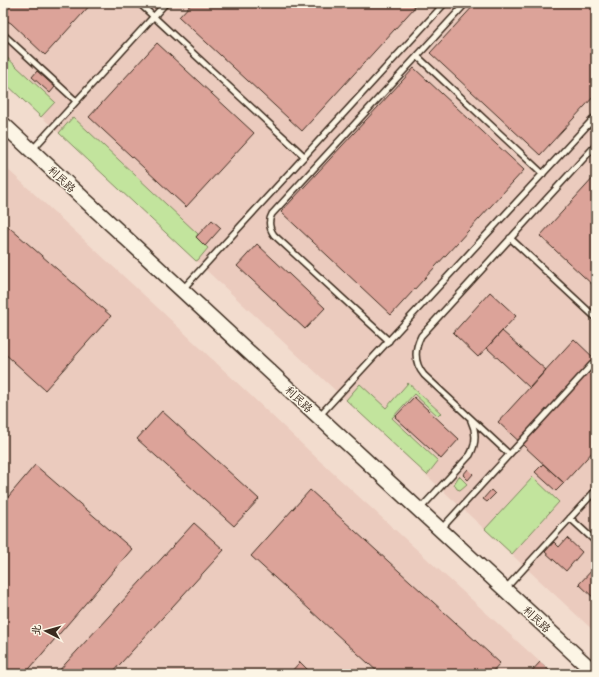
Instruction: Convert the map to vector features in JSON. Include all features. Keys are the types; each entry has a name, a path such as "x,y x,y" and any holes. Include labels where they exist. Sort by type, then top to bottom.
{"main road":[{"name":"利民路","path":"3,124 596,674"}],"lane":[{"path":"139,3 304,156"},
{"path":"31,150 166,3"},
{"path":"435,3 440,8"},
{"path":"182,290 445,3"},
{"path":"389,341 274,235 271,231 270,223 272,214 466,3"},
{"path":"3,34 76,101"},
{"path":"417,56 543,174"},
{"path":"319,417 596,116"},
{"path":"510,454 420,371 416,362 415,349 421,336 596,145"},
{"path":"510,238 596,318"},
{"path":"440,530 596,360"},
{"path":"419,510 470,455 476,435 469,417"},
{"path":"505,589 596,490"},
{"path":"570,518 596,542"}],"shaded area":[{"path":"3,3 596,3 596,633 3,81"},
{"path":"3,165 158,308 322,463 540,662 529,674 3,674"}],"green space":[{"path":"3,54 55,102 41,117 3,81"},
{"path":"73,117 198,234 196,237 208,248 198,260 196,261 59,133"},
{"path":"408,383 441,413 438,416 414,394 392,418 438,461 427,475 346,400 360,384 386,408"},
{"path":"459,476 467,484 460,490 457,489 454,484"},
{"path":"533,477 559,502 512,554 485,529"}],"building":[{"path":"3,3 92,3 45,55 11,23 3,19"},
{"path":"192,3 410,3 415,7 302,131 179,17"},
{"path":"476,3 596,3 596,94 540,155 430,53"},
{"path":"157,43 254,133 186,207 89,117"},
{"path":"414,68 524,170 391,315 281,212"},
{"path":"37,71 55,87 50,93 32,77"},
{"path":"596,175 596,288 540,236"},
{"path":"212,220 221,228 205,246 196,237"},
{"path":"3,222 111,316 45,390 3,352"},
{"path":"257,244 325,308 305,329 237,266"},
{"path":"490,292 516,316 478,357 453,333"},
{"path":"502,331 546,370 530,388 487,348"},
{"path":"574,339 596,360 596,448 564,483 498,422"},
{"path":"414,397 459,439 441,459 395,417"},
{"path":"162,411 259,499 234,526 137,439"},
{"path":"543,464 564,483 556,491 535,472"},
{"path":"35,465 132,549 25,674 3,674 3,503"},
{"path":"468,469 473,474 468,480 463,475"},
{"path":"310,490 500,663 490,674 380,674 251,556"},
{"path":"491,490 495,494 487,502 483,499"},
{"path":"194,523 224,550 111,674 56,674"},
{"path":"567,538 582,552 566,571 545,552 554,542 559,547"},
{"path":"595,567 596,568 596,600 579,584"},
{"path":"300,662 312,674 289,674"},
{"path":"540,662 553,674 529,674"}]}
